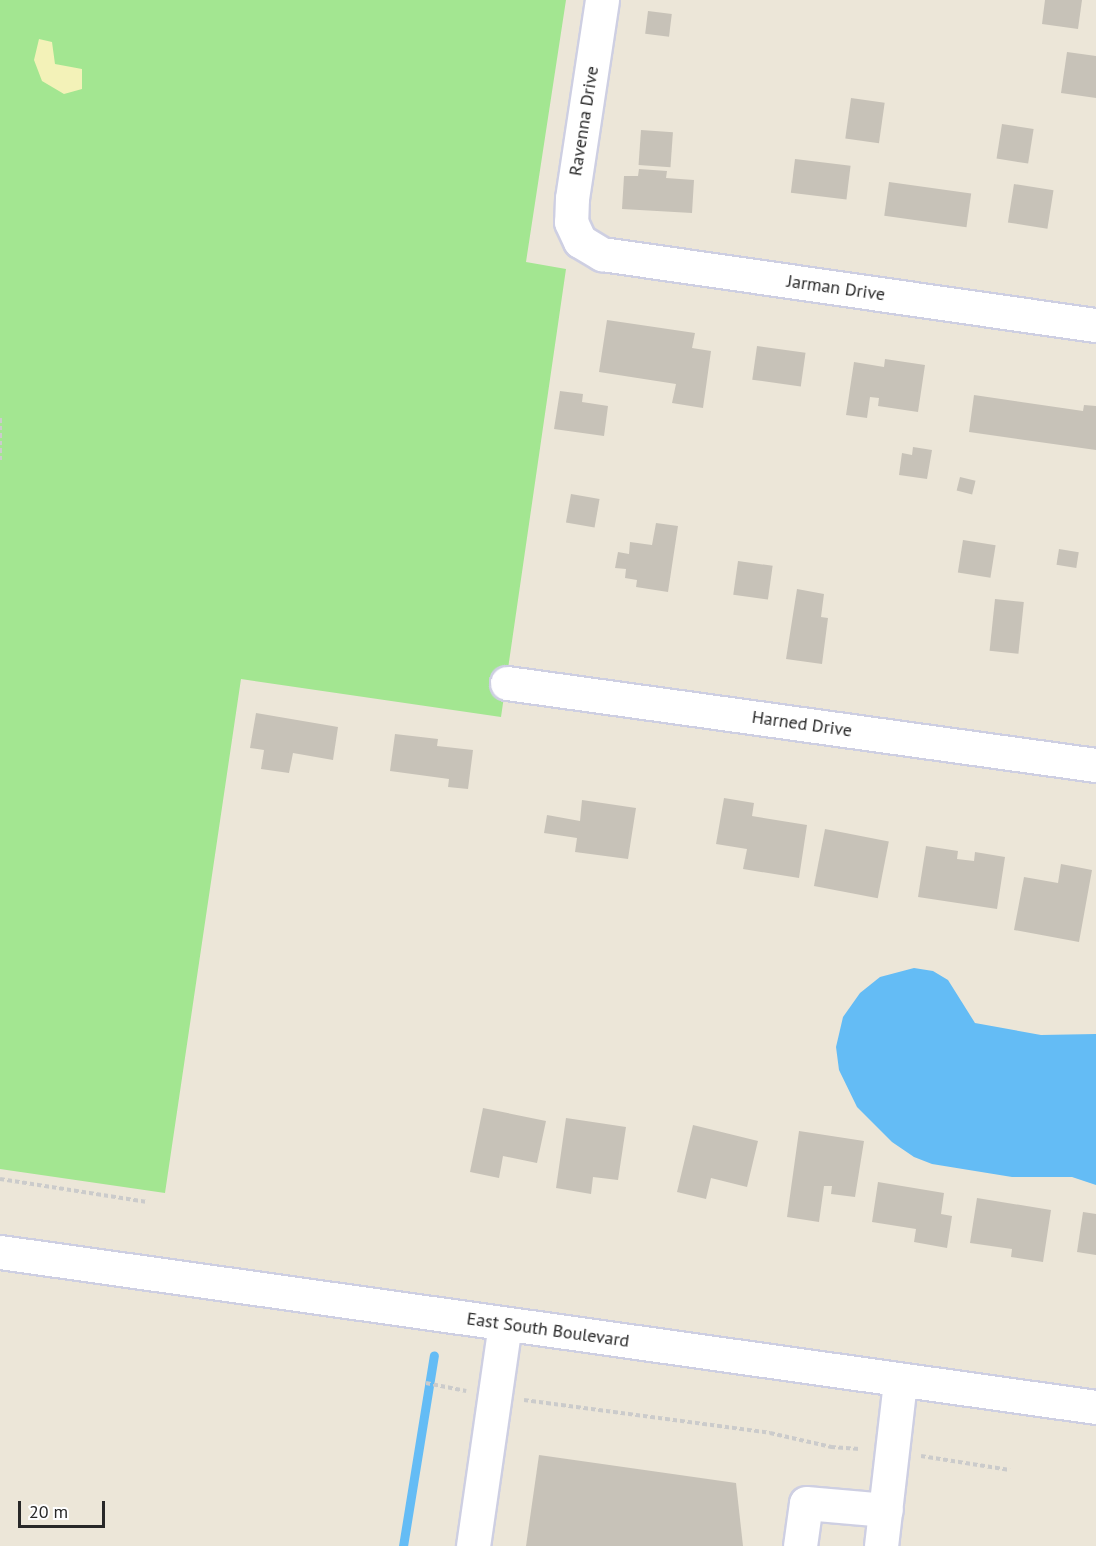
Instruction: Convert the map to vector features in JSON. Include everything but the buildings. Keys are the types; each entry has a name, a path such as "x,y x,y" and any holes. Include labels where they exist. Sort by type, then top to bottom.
{"street":[{"name":"Ravenna Drive","path":"580,241 571,222 572,198 602,0"},
{"name":"Jarman Drive","path":"580,241 602,254 1096,325"},
{"name":"Harned Drive","path":"507,683 1096,765"},
{"name":"East South Boulevard","path":"0,1252 1096,1407"},
{"path":"473,1546 505,1324"},
{"path":"881,1546 900,1381"},
{"path":"800,1546 806,1503 886,1510"}],"path":[{"path":"0,418 0,462"},
{"path":"0,1179 147,1202"},
{"path":"426,1383 476,1393"},
{"path":"518,1399 770,1433 831,1448 872,1449"},
{"path":"914,1455 1010,1470"}],"green space":[{"path":"0,0 566,0 526,262 566,269 501,717 241,679 165,1193 0,1169"}],"sand":[{"path":"39,39 52,42 55,64 82,69 82,89 64,94 42,81 34,60"}],"water":[{"path":"914,968 933,971 948,980 975,1023 1041,1035 1096,1034 1096,1185 1072,1177 1012,1177 932,1164 914,1157 892,1142 857,1107 839,1070 836,1047 843,1017 860,993 880,977"}],"waterway":[{"path":"403,1546 434,1355"}]}
